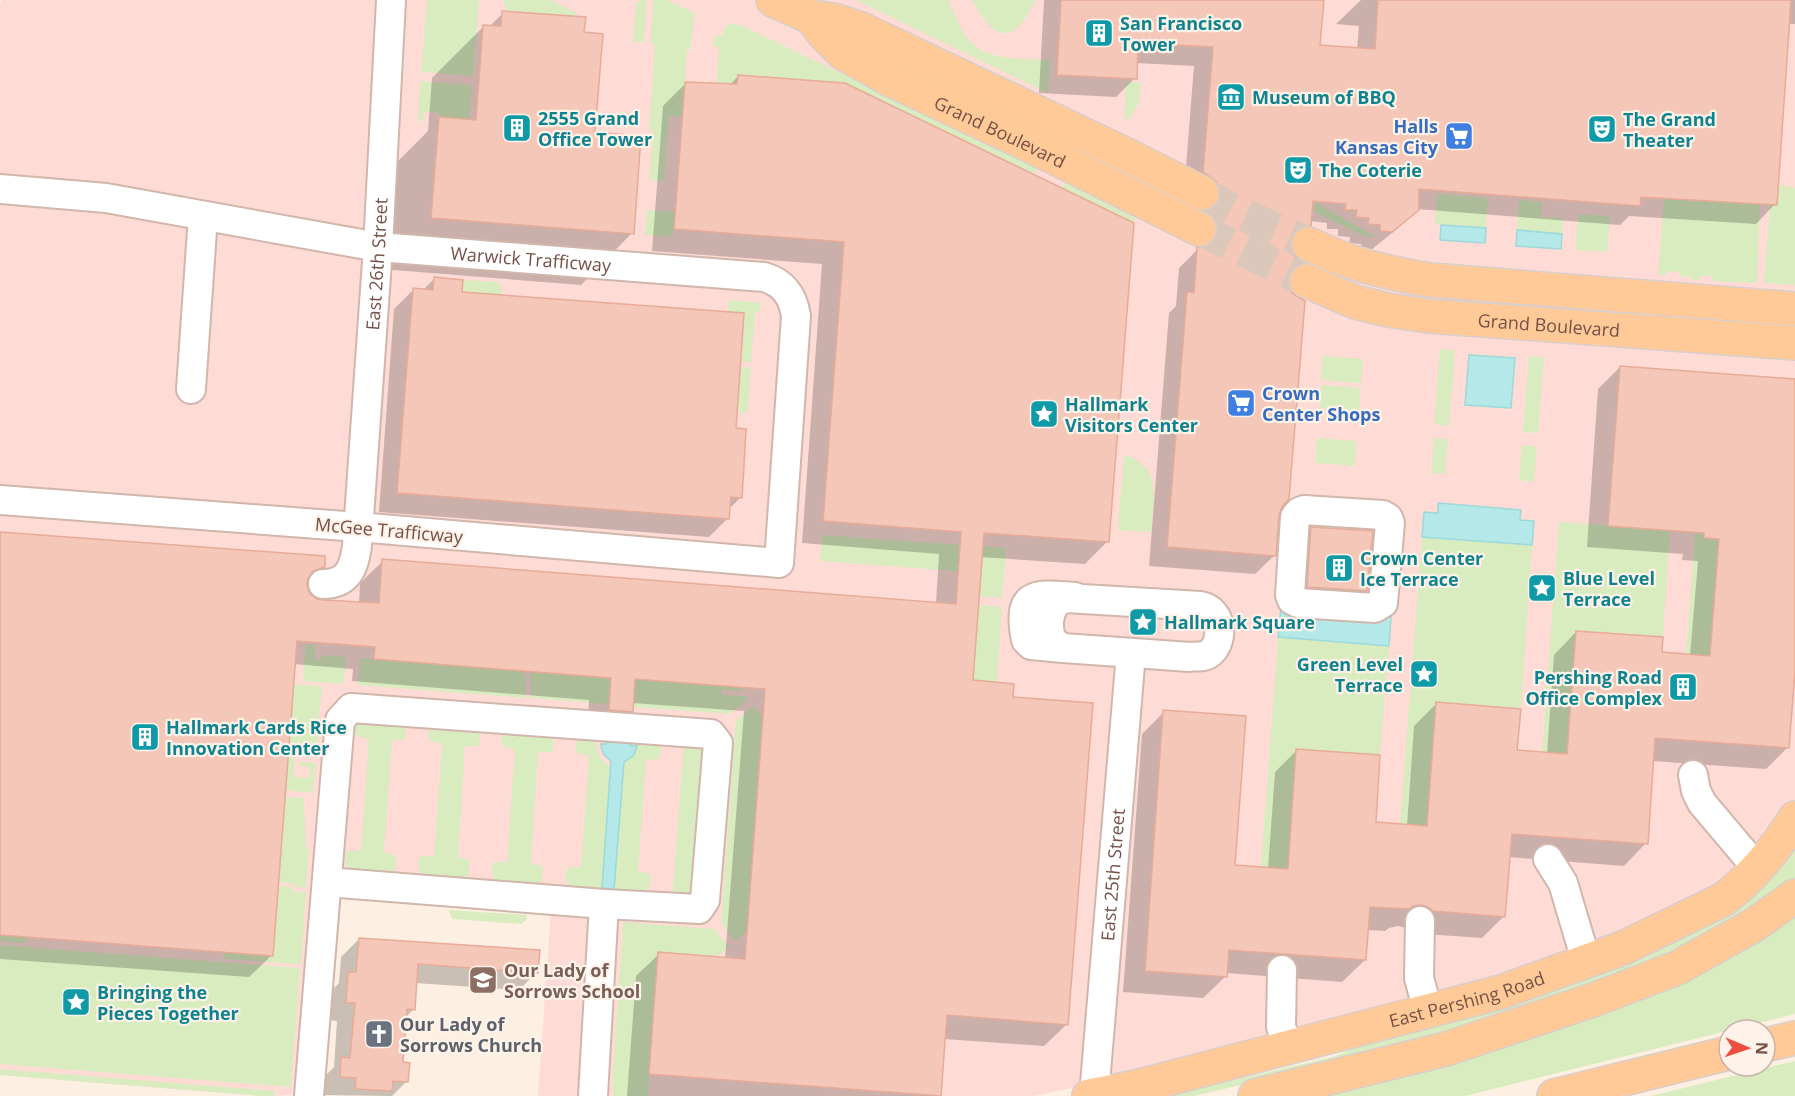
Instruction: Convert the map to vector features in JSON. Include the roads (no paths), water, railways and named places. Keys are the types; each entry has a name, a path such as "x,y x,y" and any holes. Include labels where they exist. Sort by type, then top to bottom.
{"main road":[{"name":"Grand Boulevard","path":"773,0 811,17 833,20 861,29 1202,193"},
{"name":"Grand Boulevard","path":"811,17 843,53 891,80 1038,149 1199,229"},
{"name":"Grand Boulevard","path":"1310,244 1327,253 1378,271 1430,280 1795,309"},
{"name":"Grand Boulevard","path":"1306,281 1355,302 1428,316 1795,344"},
{"name":"East Pershing Road","path":"1092,1096 1136,1087 1501,992 1623,948 1724,899 1784,836 1795,819"},
{"path":"1255,1096 1446,1049 1593,1000 1677,968 1754,926 1795,896"},
{"path":"1777,1042 1795,1038"},
{"path":"1554,1096 1717,1056"}],"street":[{"name":"East 26th Street","path":"323,584 337,583 345,577 356,554 378,247 392,0"},
{"name":"Warwick Trafficway","path":"0,189 106,198 378,247 764,277 782,285 792,299 796,316 779,563"},
{"path":"191,389 203,216"},
{"name":"McGee Trafficway","path":"0,500 358,527 779,563"},
{"path":"1304,510 1383,515 1388,518 1390,523 1383,603 1380,607 1298,603 1292,600 1290,595 1295,517 1304,510"},
{"path":"1066,598 1083,598 1200,606 1210,609 1217,617 1218,640 1215,649 1205,656 1131,653 1063,648 1052,641 1048,629 1049,616 1055,603 1066,598"},
{"name":"East 25th Street","path":"1092,1096 1131,653"},
{"path":"309,1096 340,720 351,708 711,734 718,743 705,900 699,909 604,904 327,882"},
{"path":"1693,774 1696,791 1702,803 1756,867"},
{"path":"1548,859 1563,883 1582,947 1584,962"},
{"path":"593,1096 604,904"},
{"path":"1420,921 1419,978 1428,1011"},
{"path":"1282,969 1281,1027 1289,1047"}],"water":[{"path":"1441,225 1486,228 1485,243 1440,240"},
{"path":"1517,230 1562,234 1561,249 1516,246"},
{"path":"1469,355 1515,358 1511,408 1465,405"},
{"path":"1438,503 1521,510 1520,520 1534,521 1532,545 1422,537 1424,512 1438,513"},
{"path":"1281,608 1391,616 1389,646 1278,637"},
{"path":"606,740 631,741 630,746 637,746 634,755 624,762 614,889 602,888 611,761 602,749 601,744 606,744"}],"tunnel":[{"path":"1202,193 1231,209 1309,244"},
{"path":"1199,229 1307,281"}],"place":[{"name":"San Francisco Tower","path":"1099,33"},
{"name":"Museum of BBQ","path":"1231,97"},
{"name":"2555 Grand Office Tower","path":"517,128"},
{"name":"The Grand Theater","path":"1602,129"},
{"name":"Halls Kansas City","path":"1459,136"},
{"name":"The Coterie","path":"1298,170"},
{"name":"Crown Center Shops","path":"1241,403"},
{"name":"Hallmark Visitors Center","path":"1044,414"},
{"name":"Crown Center Ice Terrace","path":"1339,568"},
{"name":"Blue Level Terrace","path":"1542,588"},
{"name":"Hallmark Square","path":"1143,622"},
{"name":"Green Level Terrace","path":"1424,674"},
{"name":"Pershing Road Office Complex","path":"1683,687"},
{"name":"Hallmark Cards Rice Innovation Center","path":"145,737"},
{"name":"Our Lady of Sorrows School","path":"483,980"},
{"name":"Bringing the Pieces Together","path":"76,1002"},
{"name":"Our Lady of Sorrows Church","path":"379,1034"}]}
